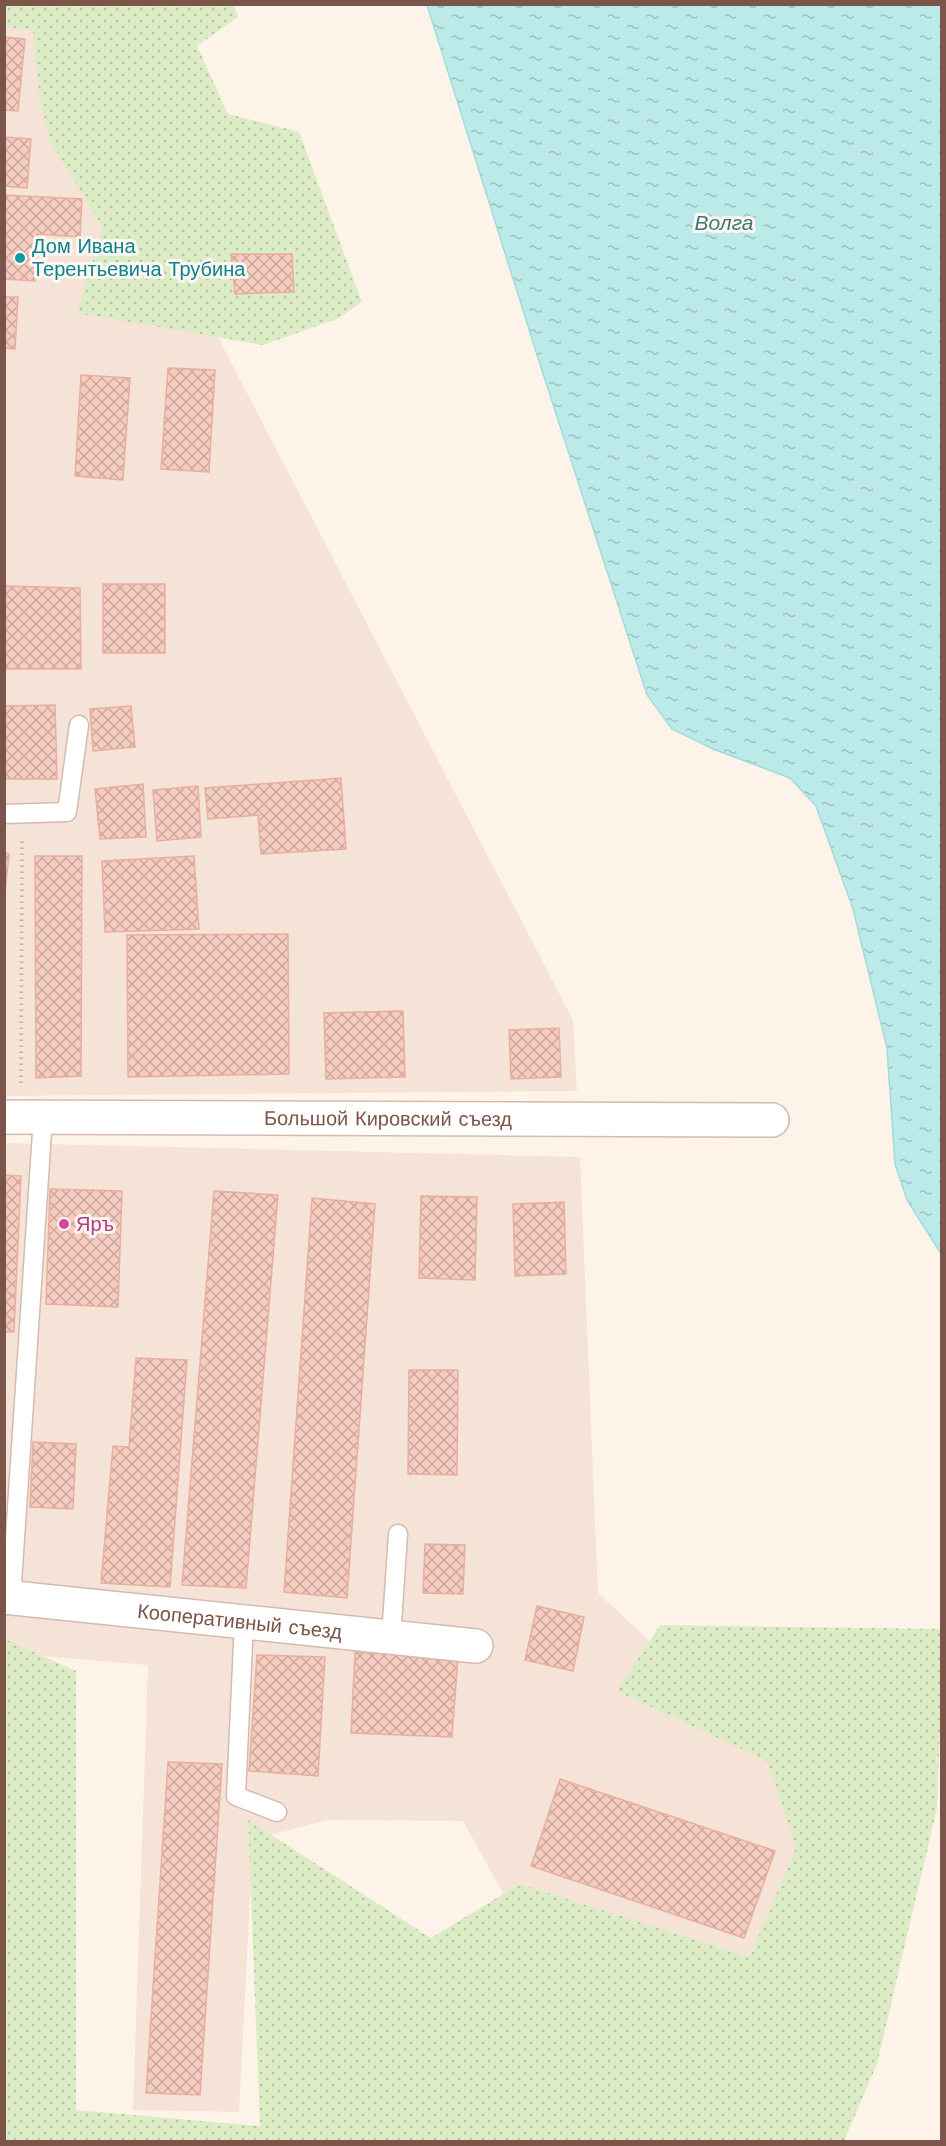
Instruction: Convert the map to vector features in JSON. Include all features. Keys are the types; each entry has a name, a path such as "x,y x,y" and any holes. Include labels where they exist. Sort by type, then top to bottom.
{"street":[{"name":"Большой Кировский съезд","path":"23,1117 772,1120"},
{"name":"Кооперативный съезд","path":"8,1598 476,1646"}],"lane":[{"path":"13,814 67,812 79,725"},
{"path":"8,1598 23,1117"},
{"path":"392,1638 398,1534"},
{"path":"244,1622 237,1796 277,1812"}],"path":[{"path":"13,814 23,1117"}],"shaded area":[{"path":"4,15 52,18 573,1020 577,1091 5,1096"},
{"path":"5,1143 580,1157 598,1593 697,1685 798,1758 833,1935 739,1986 513,1911 463,1821 327,1820 253,1840 239,2112 133,2110 148,1665 6,1653 5,2041"}],"green space":[{"path":"5,5 234,5 238,17 197,46 228,114 299,132 362,302 337,319 263,345 77,313 103,228 50,141 39,94 33,30 5,27"},
{"path":"660,1625 941,1629 937,1808 877,2064 844,2141 5,2141 5,1639 76,1671 76,2110 260,2126 248,1820 431,1938 520,1884 750,1957 796,1848 767,1761 617,1691"}],"water":[{"name":"Волга","path":"427,5 941,5 941,1254 907,1200 895,1164 887,1048 853,909 816,806 790,778 713,749 672,729 647,695"}],"building":[{"path":"4,37 25,39 18,111 4,110"},
{"path":"4,137 31,139 27,188 4,186"},
{"name":"Дом Ивана Терентьевича Трубина","path":"4,195 82,199 80,237 37,234 35,281 4,279"},
{"path":"231,254 292,254 294,292 235,294"},
{"path":"4,297 18,297 15,349 4,348"},
{"path":"168,368 215,370 209,472 161,469"},
{"path":"81,375 130,378 123,480 75,476"},
{"path":"103,584 165,584 165,653 103,653"},
{"path":"4,586 80,588 81,669 4,669"},
{"path":"55,705 57,779 4,779 4,706"},
{"path":"131,706 135,747 93,751 90,709"},
{"path":"341,778 346,849 261,854 258,815 208,819 205,788"},
{"path":"143,784 146,837 100,839 95,789"},
{"path":"198,786 201,837 157,841 153,790"},
{"path":"4,853 9,854 4,902"},
{"path":"35,856 82,856 81,1076 36,1078"},
{"path":"194,856 199,929 105,932 102,861"},
{"path":"288,934 289,1074 128,1077 127,935"},
{"path":"403,1011 405,1077 326,1079 324,1013"},
{"path":"559,1028 561,1077 511,1079 509,1030"},
{"path":"4,1175 21,1176 14,1332 4,1332"},
{"path":"50,1189 122,1191 118,1307 46,1304"},
{"path":"214,1191 278,1195 246,1588 182,1585"},
{"path":"421,1196 477,1197 475,1280 419,1278"},
{"path":"312,1198 375,1204 347,1598 284,1592"},
{"path":"564,1202 566,1274 515,1276 513,1204"},
{"path":"136,1358 187,1360 170,1587 101,1583 113,1446 129,1447"},
{"path":"409,1370 458,1370 457,1475 408,1474"},
{"path":"33,1442 76,1444 73,1509 30,1507"},
{"path":"425,1544 465,1545 463,1594 423,1593"},
{"path":"537,1606 584,1617 573,1671 525,1660"},
{"path":"355,1652 458,1657 452,1737 351,1733"},
{"path":"257,1655 325,1657 318,1776 249,1771"},
{"path":"168,1762 222,1764 200,2095 146,2093"},
{"path":"560,1779 775,1851 744,1938 531,1866"}],"place":[{"name":"Дом Ивана Терентьевича Трубина","path":"20,258"},
{"name":"Яръ","path":"64,1224"}]}
